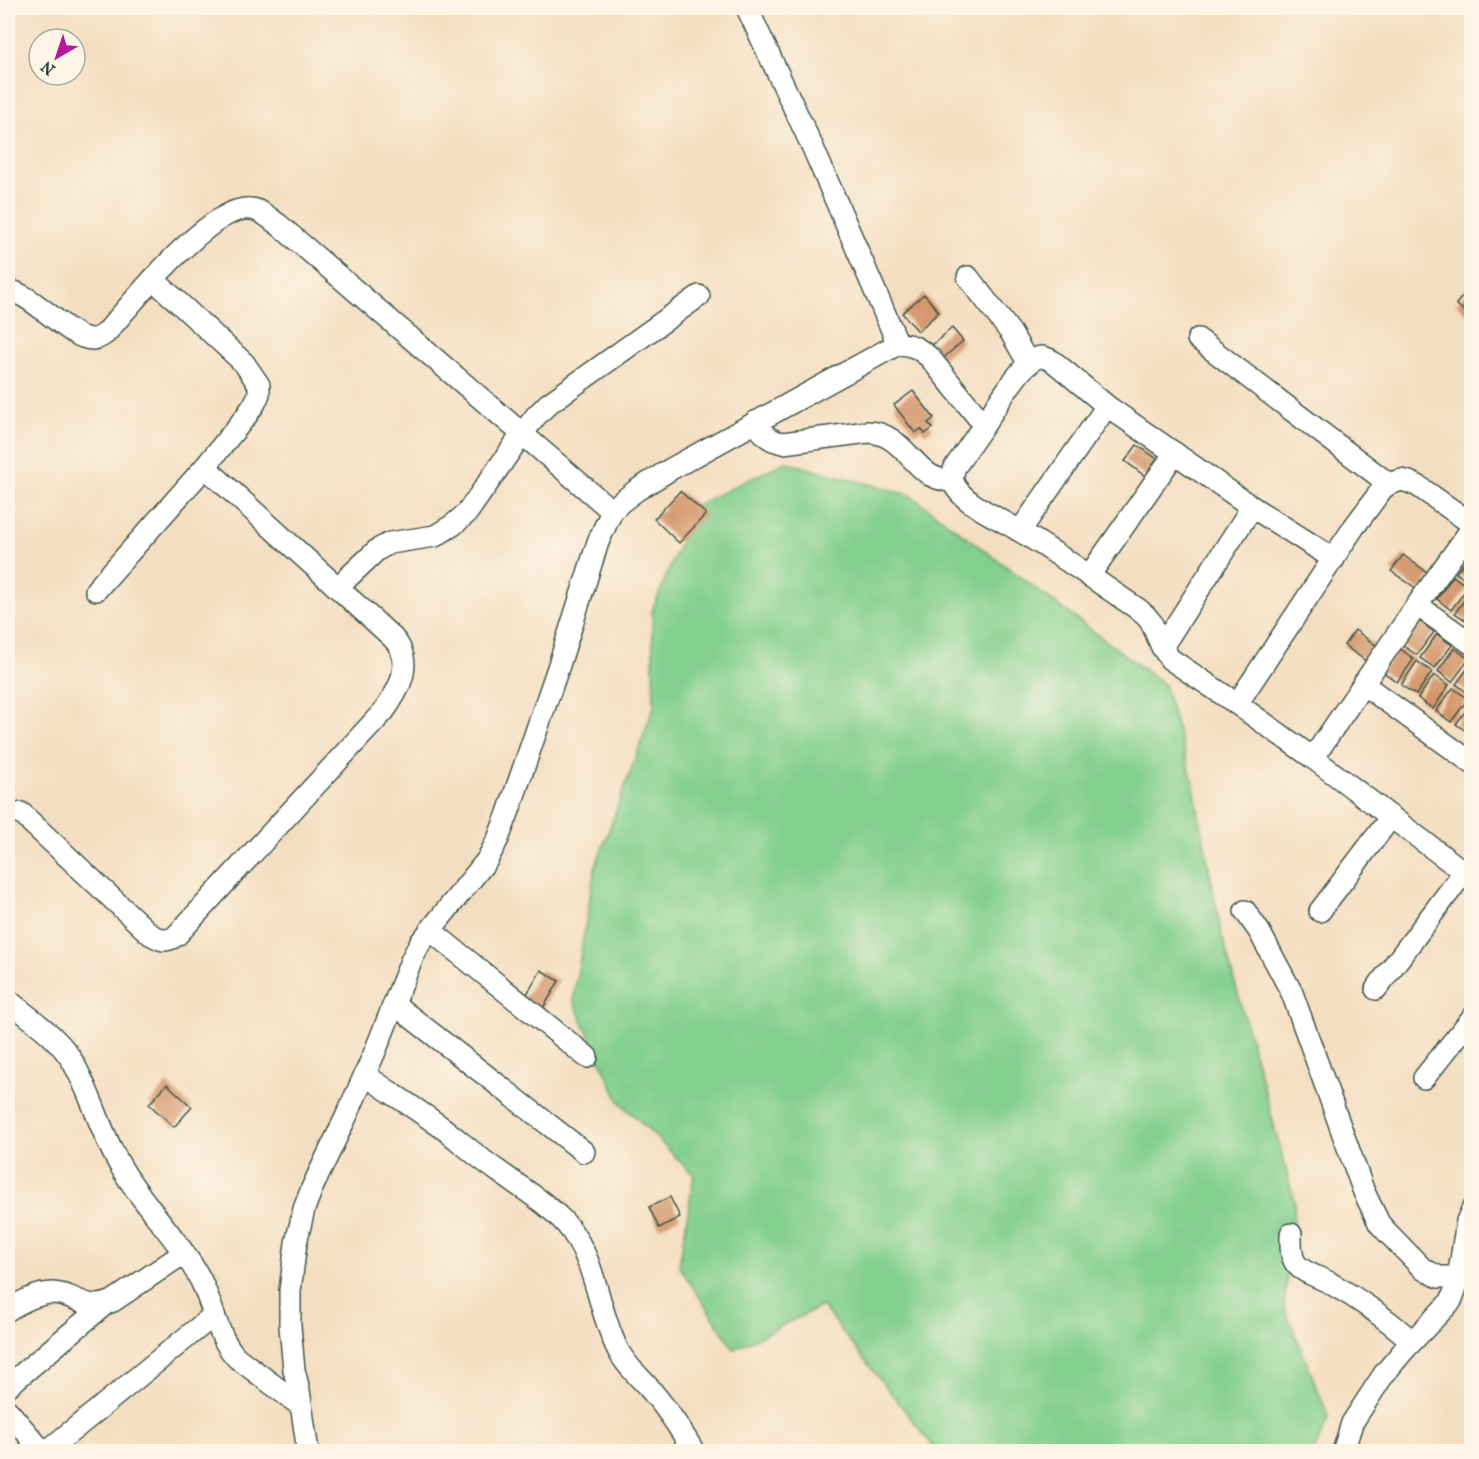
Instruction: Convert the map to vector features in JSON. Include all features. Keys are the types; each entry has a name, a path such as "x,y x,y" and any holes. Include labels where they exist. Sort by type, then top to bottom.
{"street":[{"path":"747,8 813,147 898,344"},
{"path":"8,291 22,296 80,336 91,340 99,338 198,234 231,212 241,209 261,212 612,511"},
{"path":"968,277 1011,333 1029,364"},
{"path":"96,590 205,467 255,404 259,394 259,385 244,363 153,279"},
{"path":"338,587 377,550 390,543 435,536 453,525 467,513 522,434 548,404 699,296"},
{"path":"1198,339 1389,484"},
{"path":"308,1452 294,1370 290,1326 290,1290 296,1243 304,1209 365,1075 420,943 488,860 498,839 559,665 598,542 612,511 637,490 671,469 898,344 913,346 930,358 984,425"},
{"path":"1334,559 1252,507 1107,405 1054,362 1041,357 1035,359 1020,373 955,467 952,478 956,487 966,498 1089,576 1146,616 1170,659 1313,758 1468,875 1376,989"},
{"path":"1020,531 1107,405"},
{"path":"755,422 767,437 783,443 868,432 886,435 929,474 953,482"},
{"path":"1089,576 1175,453"},
{"path":"21,813 150,934 169,940 176,936 384,711 394,696 404,666 402,651 393,638 205,467"},
{"path":"1237,704 1383,488 1401,480 1418,486 1472,526 1313,758"},
{"path":"1162,647 1252,507"},
{"path":"1417,605 1472,644"},
{"path":"1363,684 1472,763"},
{"path":"1320,911 1391,817"},
{"path":"1245,911 1259,931 1292,993 1364,1192 1379,1223 1423,1269 1439,1277 1458,1278"},
{"path":"430,930 587,1057"},
{"path":"8,1000 55,1039 71,1058 119,1164 133,1186 168,1230 205,1287 217,1325 228,1348 236,1357 301,1406"},
{"path":"394,1004 584,1152"},
{"path":"1424,1078 1472,1018"},
{"path":"365,1075 443,1128 497,1171 535,1196 564,1222 575,1235 584,1252 618,1351 658,1399 694,1452"},
{"path":"1343,1452 1352,1423 1384,1374 1451,1301 1457,1285 1467,1221 1472,1210"},
{"path":"1291,1234 1293,1259 1300,1268 1330,1282 1372,1309 1412,1341"},
{"path":"8,1310 32,1297 52,1293 97,1307 104,1305 184,1253"},
{"path":"8,1386 104,1305"},
{"path":"8,1412 44,1452 214,1315"}],"green space":[{"path":"785,462 910,495 1164,684 1193,782 1221,932 1295,1202 1284,1307 1329,1417 1314,1451 936,1451 822,1306 734,1349 679,1266 694,1175 619,1101 573,1000 595,868 654,707 652,611 695,506"}],"building":[{"path":"1472,286 1472,314 1470,316 1456,304"},
{"path":"924,294 939,312 918,331 902,313"},
{"path":"952,328 963,341 941,360 930,347"},
{"path":"913,391 934,418 928,423 933,428 925,434 921,429 915,433 894,405"},
{"path":"1137,445 1163,463 1150,480 1125,461"},
{"path":"680,491 706,514 679,543 654,519"},
{"path":"1472,552 1472,583 1456,573"},
{"path":"1403,555 1431,575 1420,591 1391,571"},
{"path":"1453,576 1468,587 1451,610 1437,599"},
{"path":"1472,590 1472,621 1470,623 1455,613"},
{"path":"1419,621 1434,632 1417,655 1402,645"},
{"path":"1355,630 1381,649 1370,664 1344,645"},
{"path":"1437,634 1452,645 1435,668 1420,658"},
{"path":"1399,648 1414,659 1397,682 1382,671"},
{"path":"1454,648 1469,659 1452,682 1438,671"},
{"path":"1417,661 1432,672 1416,695 1401,685"},
{"path":"1472,663 1472,696 1456,684"},
{"path":"1434,675 1449,685 1433,709 1418,698"},
{"path":"1453,688 1468,699 1451,722 1436,711"},
{"path":"1472,702 1472,735 1456,724"},
{"path":"541,970 559,981 542,1010 524,999"},
{"path":"167,1084 192,1107 174,1127 149,1104"},
{"path":"670,1197 680,1217 659,1228 649,1207"}]}
